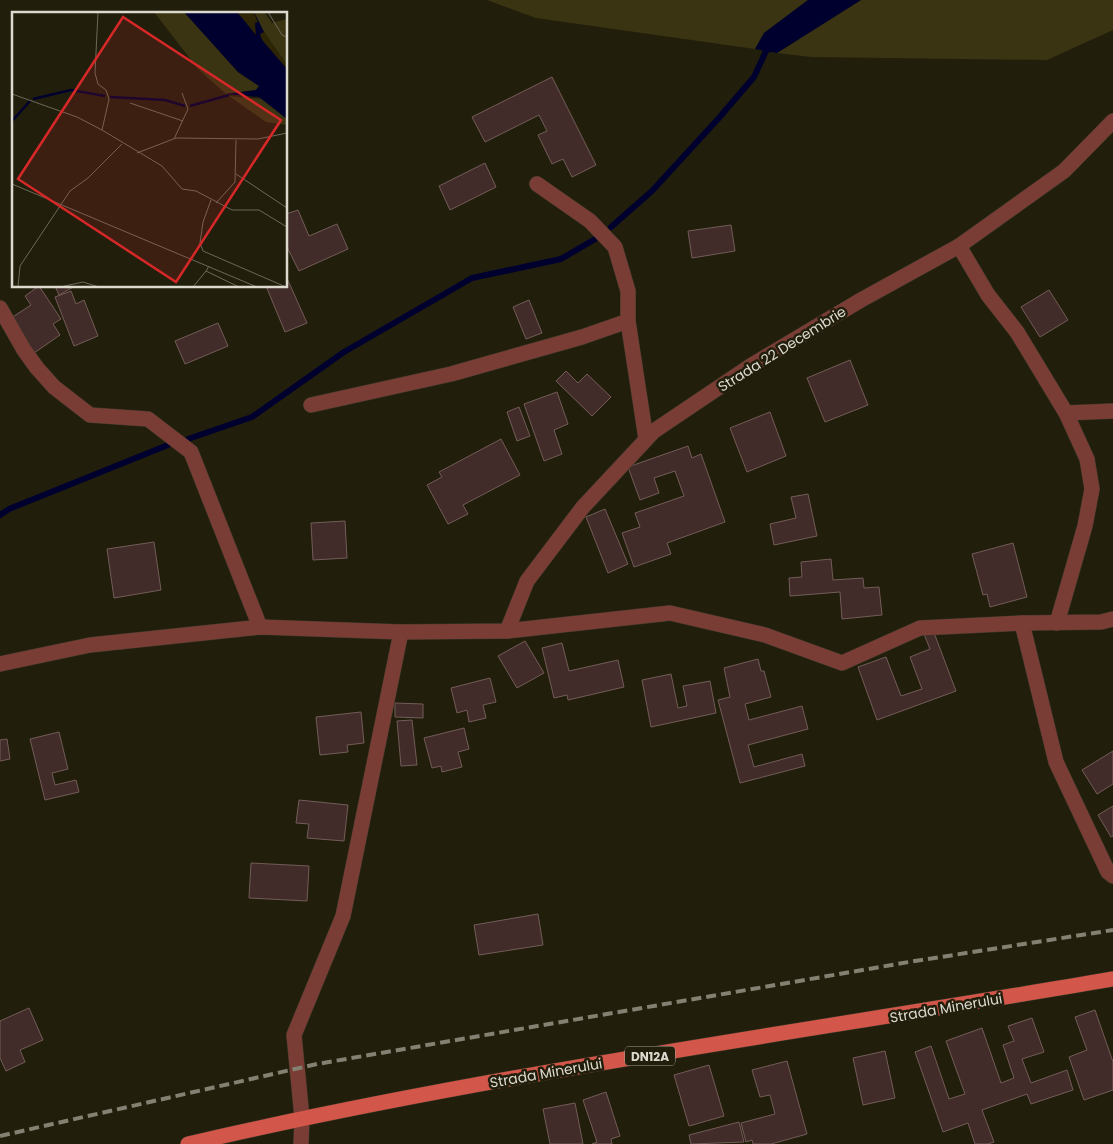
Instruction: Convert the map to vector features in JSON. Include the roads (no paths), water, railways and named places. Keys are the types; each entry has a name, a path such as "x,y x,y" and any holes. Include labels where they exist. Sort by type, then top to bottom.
{"main road":[{"name":"Strada Minerului","path":"188,1144 302,1118 443,1091 1113,979"}],"street":[{"name":"Strada 22 Decembrie","path":"507,632 527,581 583,508 654,430 752,365 861,300 959,246 1064,170 1113,121"},
{"path":"537,184 590,221 615,247 628,291 628,321 646,439"},
{"path":"959,246 988,295 1017,332 1066,413 1087,459 1092,489 1085,526 1058,623"},
{"path":"0,308 24,350 38,368 54,387 90,415 148,419 191,452 260,627"},
{"path":"311,405 451,374 582,337 628,321"},
{"path":"1066,413 1113,411"},
{"path":"0,664 90,646 260,627 401,632 507,632 670,613 765,635 842,662 920,628 1022,623 1101,622 1113,620"},
{"path":"1022,623 1056,762 1108,872 1113,876"},
{"path":"301,1144 302,1118 294,1035 342,916 401,632"}],"waterway":[{"path":"611,227 652,191 718,119 754,77 766,51 772,47"},
{"path":"188,439 252,417 344,352 472,278 561,259 602,235"},
{"path":"0,515 9,509 168,445"}],"railway":[{"path":"0,1136 317,1064 909,962 1113,930"}]}
